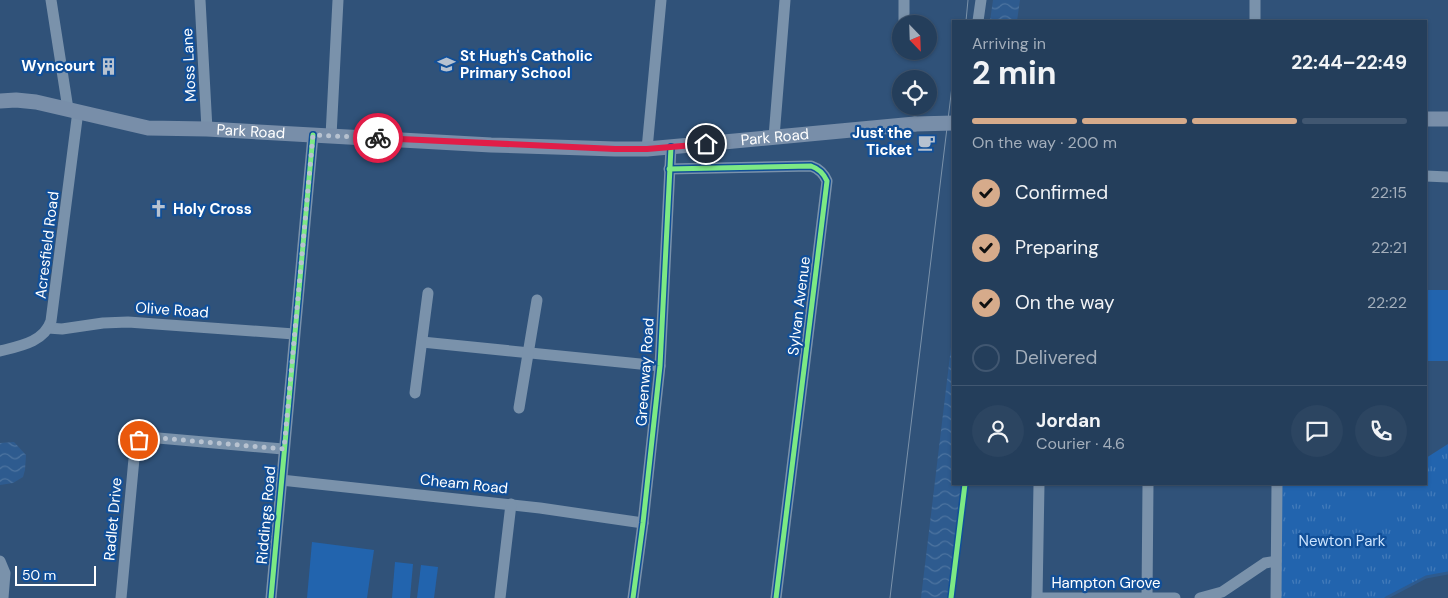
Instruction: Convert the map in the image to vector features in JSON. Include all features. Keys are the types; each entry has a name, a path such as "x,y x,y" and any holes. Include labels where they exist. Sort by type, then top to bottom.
{"main road":[{"name":"Park Road","path":"0,101 25,100 148,128 207,129 615,149 647,149 915,124 952,123"},
{"path":"1427,119 1448,119"}],"street":[{"name":"Acresfield Road","path":"48,328 54,305 73,110 51,0"},
{"name":"Moss Lane","path":"200,0 207,129"},
{"path":"331,136 338,0"},
{"path":"647,149 661,0"},
{"path":"774,137 785,0"},
{"path":"904,0 904,15"},
{"path":"978,20 981,0"},
{"path":"1255,0 1255,20"},
{"name":"Riddings Road","path":"271,598 313,135"},
{"name":"Greenway Road","path":"633,598 660,366 671,146"},
{"name":"Sylvan Avenue","path":"669,169 812,166 819,169 827,181 776,598"},
{"path":"1427,176 1448,177"},
{"path":"414,393 428,293"},
{"path":"518,407 537,300"},
{"name":"Olive Road","path":"48,328 62,329 103,323 128,322 294,334"},
{"path":"0,351 34,340 48,328"},
{"path":"422,342 660,366"},
{"name":"Radlet Drive","path":"121,598 135,448 139,440 148,437 284,449"},
{"name":"Cheam Road","path":"281,480 511,504 643,523"},
{"path":"1038,598 1039,485"},
{"path":"1146,598 1148,485"},
{"path":"1276,598 1277,485"},
{"path":"500,598 511,504"},
{"path":"0,561 5,573 3,598"},
{"path":"1200,598 1222,592 1265,564 1276,561"},
{"name":"Hampton Grove","path":"1038,598 1175,598"}],"green space":[{"path":"1427,290 1448,290 1448,361 1427,361"},
{"name":"Newton Park","path":"1448,444 1448,573 1426,577 1386,598 1273,598 1277,485 1427,485 1427,457"},
{"path":"1346,499 1396,499 1396,524 1346,524"},
{"path":"312,542 374,550 367,598 307,598"},
{"path":"395,562 413,564 410,598 392,598"},
{"path":"421,565 438,567 434,598 417,598"}],"water":[{"path":"993,0 1020,0 1017,20 990,20"},
{"path":"952,339 952,485 961,485 948,598 921,598"},
{"path":"14,442 26,455 23,477 13,483 0,485 0,443"}],"waterway":[{"path":"1386,598 1426,577 1448,573"}],"tram line":[{"path":"966,20 968,0"},
{"path":"890,598 952,86"}],"cycle path":[{"path":"271,598 313,135"},
{"path":"633,598 660,366 671,147"},
{"path":"669,169 811,166 821,172 827,181 776,598"},
{"path":"951,598 965,485"}],"way so far":[{"path":"139,440 148,437 284,449 313,135 378,138"}],"place":[{"name":"St Hugh's Catholic Primary School","path":"446,65"},
{"name":"Wyncourt","path":"109,66"},
{"name":"Just the Ticket","path":"926,142"},
{"name":"Holy Cross","path":"159,209"}],"route":[{"path":"378,138 632,150 706,144"}]}
